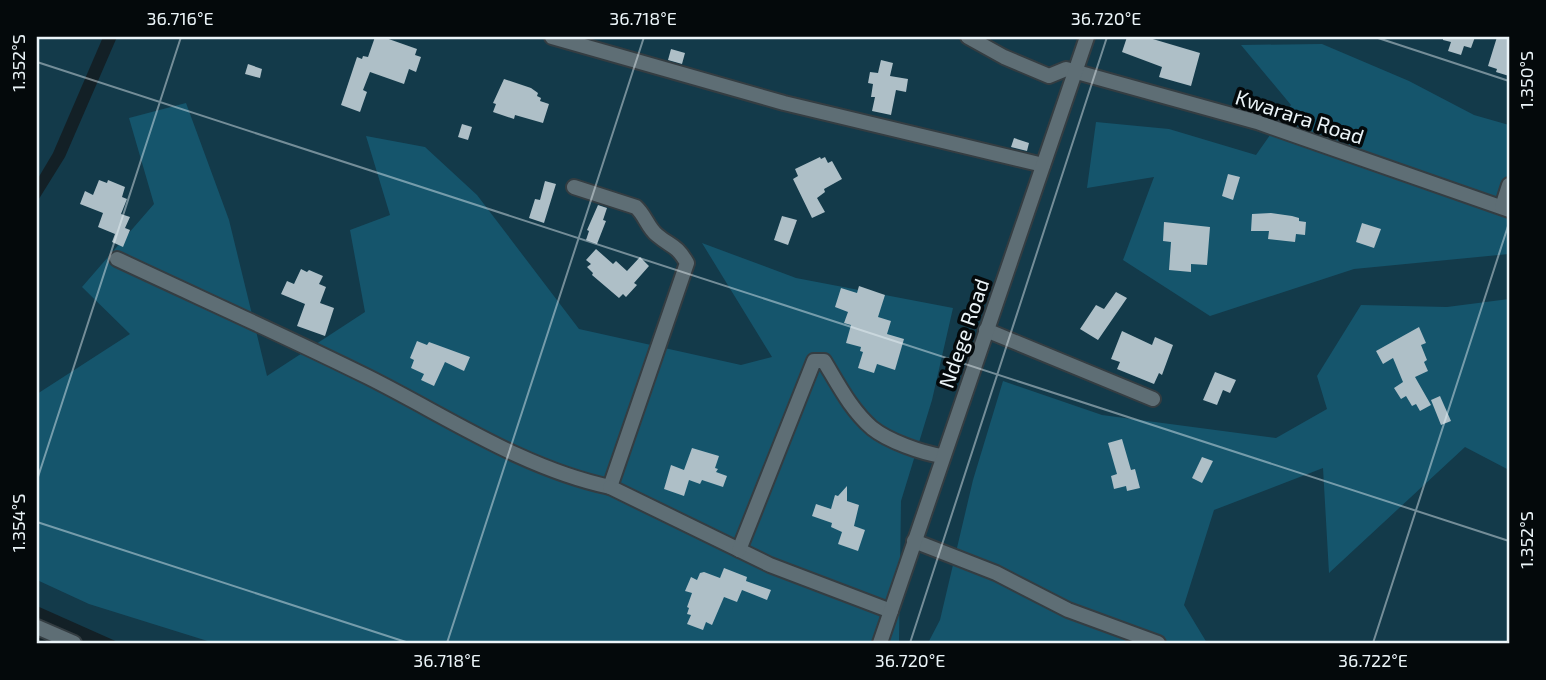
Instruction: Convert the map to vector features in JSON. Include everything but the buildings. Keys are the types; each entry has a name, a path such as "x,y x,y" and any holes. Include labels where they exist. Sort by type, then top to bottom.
{"street":[{"path":"552,37 784,103 1043,164"},
{"name":"Kwarara Road","path":"968,37 1004,57 1049,76 1066,68 1074,73 1257,122 1506,209"},
{"name":"Ndege Road","path":"880,643 1087,37"},
{"path":"1506,209 1509,185"},
{"path":"574,187 636,206 655,233 674,245 687,263 610,487"},
{"path":"117,259 368,377 512,454 610,487 770,565 891,611"},
{"path":"986,330 1153,399"},
{"path":"739,550 814,361 824,361 846,398 872,428 926,453 942,456"},
{"path":"914,541 996,573 1068,610 1158,643"},
{"path":"37,627 74,643"}],"shaded area":[{"path":"37,37 103,37 53,153 37,180"},
{"path":"117,37 1509,37 1509,643 120,643 37,606 37,202 65,157"},
{"path":"1322,44 1409,81 1474,115 1509,125 1509,254 1354,269 1210,316 1123,260 1154,177 1087,188 1096,122 1169,129 1256,155 1291,105 1241,45"},
{"path":"186,103 229,220 267,376 365,312 350,230 390,215 366,136 425,147 477,195 579,329 741,365 772,357 702,243 796,278 953,308 932,400 901,501 899,643 214,643 89,604 37,580 37,394 130,334 82,287 154,204 129,118"},
{"path":"1509,299 1509,470 1465,447 1329,573 1323,468 1214,510 1184,605 1207,643 928,643 940,620 973,480 1003,381 1102,415 1276,438 1327,409 1317,376 1361,305 1447,307"}]}
